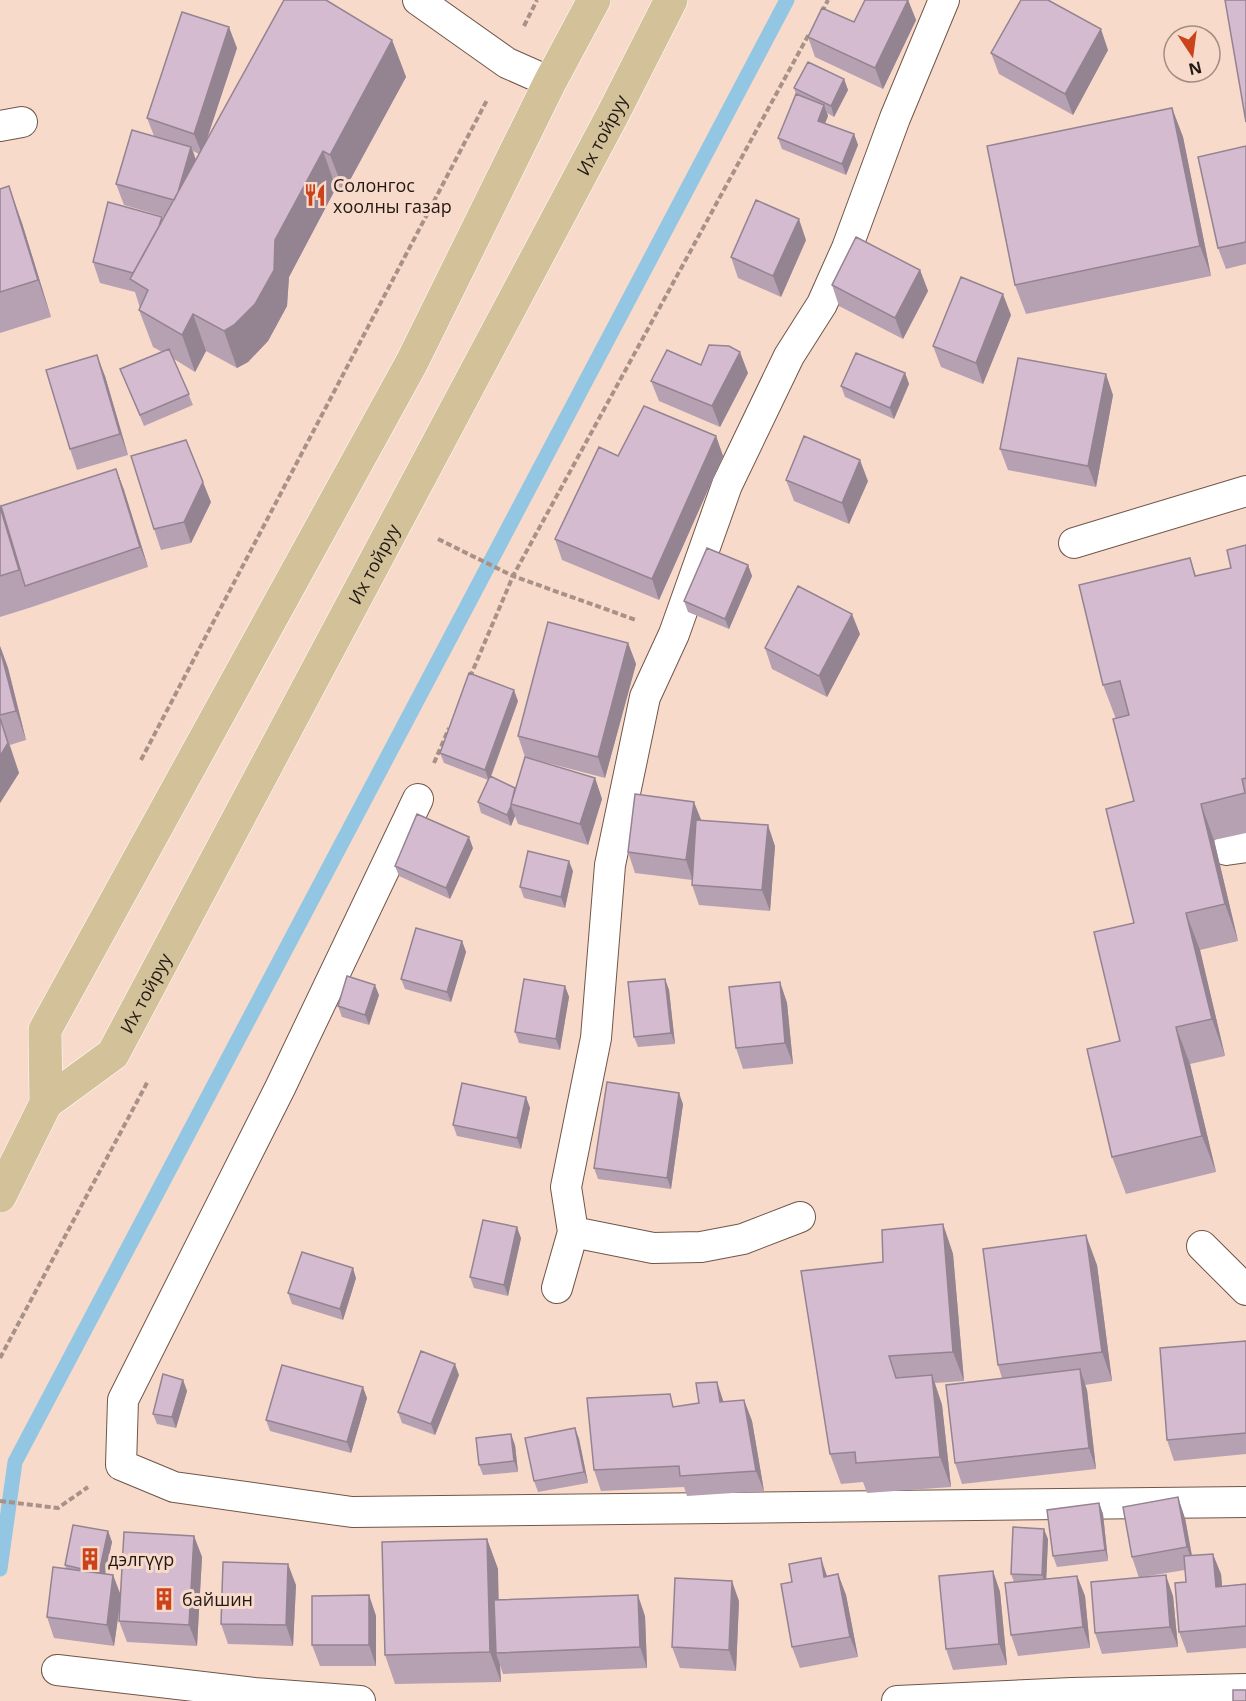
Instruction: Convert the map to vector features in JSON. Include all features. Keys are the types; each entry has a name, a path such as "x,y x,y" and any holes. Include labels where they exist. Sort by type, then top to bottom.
{"main road":[{"name":"Их тойруу","path":"0,1196 45,1103 45,1030 412,362 550,82 594,0"},
{"name":"Их тойруу","path":"45,1103 113,1054 613,114 671,0"}],"lane":[{"path":"418,0 507,63 550,82"},
{"path":"557,1288 573,1232 566,1187 596,1038 610,865 645,697 674,634 727,485 789,356 826,295 847,248 895,118 944,0"},
{"path":"1074,543 1246,491"},
{"path":"418,800 280,1088 123,1400 121,1465 174,1487 352,1512 1246,1502"},
{"path":"573,1232 653,1248 701,1247 743,1239 800,1217"},
{"path":"1202,1246 1246,1290"},
{"path":"57,1671 360,1701"},
{"path":"897,1701 1072,1693 1246,1689"}],"path":[{"path":"139,763 507,63 537,0"},
{"path":"817,21 828,0"},
{"path":"468,683 513,576 811,32"},
{"path":"438,539 513,576 674,634"},
{"path":"418,800 450,725"},
{"path":"0,1501 58,1508"}],"building":[{"path":"284,0 326,0 392,40 330,155 323,151 275,240 274,270 255,304 234,325 224,331 193,314 182,335 139,310 148,290 130,279"},
{"path":"865,0 908,0 875,68 808,37 822,8 854,22"},
{"path":"1021,0 1048,0 1101,29 1065,94 991,53"},
{"path":"1225,0 1246,0 1246,122"},
{"path":"182,12 229,27 194,134 147,118"},
{"path":"808,62 844,79 831,106 794,88"},
{"path":"796,94 824,105 818,121 854,134 842,164 778,138"},
{"path":"1172,108 1200,246 1015,285 987,146"},
{"path":"132,130 191,147 174,200 116,184"},
{"path":"1246,146 1246,242 1218,248 1198,157"},
{"path":"9,186 38,280 0,292 0,189"},
{"path":"756,200 799,219 773,276 731,257"},
{"path":"108,202 162,217 133,273 93,262"},
{"path":"856,237 920,270 895,318 832,285"},
{"path":"961,277 1003,294 976,363 933,346"},
{"path":"709,345 729,346 740,352 712,406 651,381 667,350 701,365"},
{"path":"169,349 189,394 140,415 120,369"},
{"path":"856,353 905,373 890,408 841,386"},
{"path":"97,355 120,434 70,449 46,370"},
{"path":"1018,358 1106,374 1088,466 1000,449"},
{"path":"644,406 716,436 652,579 555,539 599,447 618,456"},
{"path":"804,436 860,460 842,503 786,480"},
{"path":"186,440 203,482 184,522 154,529 131,456"},
{"path":"116,469 140,547 25,586 1,506"},
{"path":"0,507 19,570 0,576"},
{"path":"1246,545 1246,778 1242,779 1245,793 1201,804 1225,904 1186,913 1212,1019 1176,1027 1202,1136 1112,1157 1087,1049 1120,1041 1094,932 1134,923 1106,809 1134,801 1113,719 1129,715 1120,681 1103,685 1079,585 1190,558 1195,576 1231,568 1227,550"},
{"path":"707,548 748,565 725,619 684,601"},
{"path":"798,586 852,614 819,676 765,648"},
{"path":"548,622 628,643 598,757 518,736"},
{"path":"0,649 16,711 0,715"},
{"path":"469,673 514,690 485,770 440,753"},
{"path":"0,718 8,743 0,756"},
{"path":"525,757 595,778 580,824 511,804"},
{"path":"490,776 515,788 507,815 478,802"},
{"path":"635,794 694,802 686,860 628,852"},
{"path":"417,814 469,837 446,888 395,866"},
{"path":"696,820 768,825 762,890 692,885"},
{"path":"528,851 569,861 561,897 520,887"},
{"path":"416,928 462,941 447,992 401,979"},
{"path":"347,976 375,985 365,1015 338,1006"},
{"path":"524,979 565,986 556,1039 515,1032"},
{"path":"665,979 671,1033 634,1037 628,982"},
{"path":"780,982 785,1043 736,1048 729,987"},
{"path":"607,1082 679,1093 667,1178 594,1168"},
{"path":"462,1083 526,1097 517,1138 453,1125"},
{"path":"483,1220 517,1227 504,1285 470,1277"},
{"path":"943,1224 953,1352 889,1356 896,1378 932,1375 940,1457 856,1463 855,1452 830,1454 801,1271 883,1262 882,1230"},
{"path":"1086,1235 1102,1352 998,1365 983,1249"},
{"path":"302,1252 353,1268 340,1309 288,1293"},
{"path":"1246,1341 1246,1433 1167,1440 1160,1348"},
{"path":"421,1351 455,1364 431,1424 398,1412"},
{"path":"282,1365 363,1387 347,1442 266,1420"},
{"path":"1080,1369 1089,1448 955,1463 946,1385"},
{"path":"163,1374 183,1380 172,1417 153,1414"},
{"path":"717,1382 720,1402 744,1400 756,1471 680,1476 679,1466 594,1470 587,1398 670,1394 673,1407 699,1403 696,1383"},
{"path":"575,1428 584,1472 534,1481 525,1438"},
{"path":"511,1434 514,1461 479,1465 476,1438"},
{"path":"1178,1497 1187,1547 1132,1557 1123,1507"},
{"path":"1099,1503 1105,1550 1053,1556 1047,1510"},
{"name":"дэлгүүр","path":"73,1525 108,1531 99,1573 65,1565"},
{"path":"1013,1527 1044,1529 1042,1575 1011,1574"},
{"name":"байшин","path":"124,1532 194,1536 189,1625 119,1621"},
{"path":"487,1539 490,1652 385,1655 382,1542"},
{"path":"1213,1554 1216,1587 1246,1584 1246,1626 1179,1632 1175,1583 1186,1582 1184,1556"},
{"path":"821,1558 824,1577 838,1574 850,1637 792,1647 781,1584 792,1582 789,1564"},
{"path":"223,1562 288,1564 286,1625 221,1624"},
{"path":"53,1567 113,1575 107,1625 47,1617"},
{"path":"993,1571 999,1644 946,1649 939,1576"},
{"path":"1166,1575 1170,1627 1095,1633 1091,1582"},
{"path":"1077,1576 1083,1627 1011,1635 1005,1583"},
{"path":"675,1578 732,1581 729,1650 672,1647"},
{"path":"369,1595 369,1645 312,1645 312,1596"},
{"path":"638,1595 640,1647 496,1653 494,1600"},
{"path":"1233,1690 1246,1690 1246,1701 1233,1701"}],"waterway":[{"path":"0,1569 15,1462 787,0"}],"place":[{"name":"Солонгос хоолны газар","path":"315,195"},
{"name":"дэлгүүр","path":"90,1559"},
{"name":"байшин","path":"164,1599"}]}
